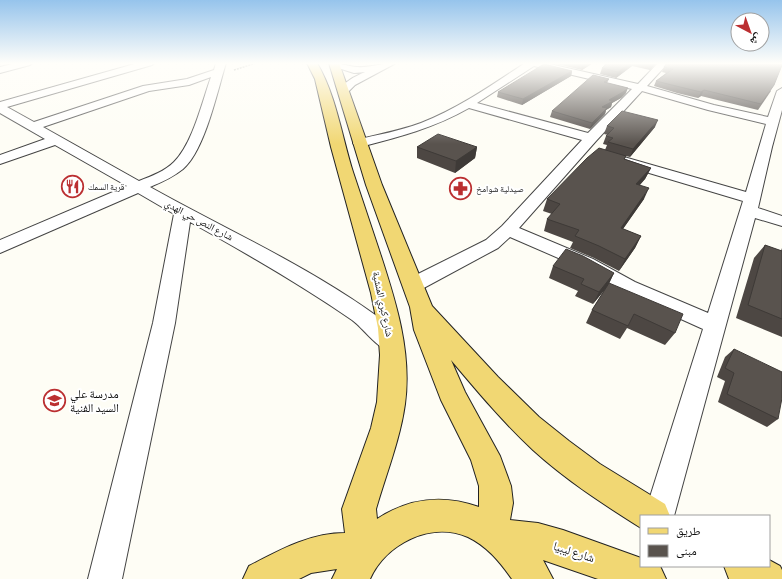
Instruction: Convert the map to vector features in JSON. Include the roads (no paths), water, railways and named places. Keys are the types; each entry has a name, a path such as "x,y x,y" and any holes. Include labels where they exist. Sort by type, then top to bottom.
{"main road":[{"name":"شارع كبري المنشية","path":"324,90 338,147 386,306 391,342 393,384 392,402 386,428 359,509 361,560"},
{"path":"343,91 380,200 417,296 426,330 455,400 484,456 490,471 495,486 496,503 494,533"},
{"path":"417,296 507,406 529,428 585,473 651,515"},
{"path":"262,579 306,556 326,550 340,549 361,560 393,527 416,517 441,515 466,519 494,533 520,558 534,579"},
{"name":"شارع ليبيا","path":"494,533 538,540 647,579"},
{"path":"744,567 767,579"}],"street":[{"path":"0,107 58,90"},
{"path":"32,127 141,90"},
{"path":"0,247 162,176 178,166 187,156 195,141 216,90"},
{"path":"360,143 424,126 467,104 489,90"},
{"path":"417,296 492,244 508,230 636,90"},
{"path":"649,90 712,108 779,106 771,148 751,205 659,515"},
{"path":"467,104 587,144 596,154"},
{"name":"شارع النص حي الهدي","path":"0,107 32,127 253,249 322,290 366,319 391,342"},
{"path":"0,160 55,140"},
{"path":"611,158 751,205 782,221"},
{"path":"104,579 164,323 184,212"},
{"path":"508,230 586,263 628,287 716,325"}],"place":[{"name":"قرية السمك","path":"73,187"},
{"name":"صيدلية شوامخ","path":"461,189"},
{"name":"مدرسة علي السيد الفنية","path":"54,401"}]}
